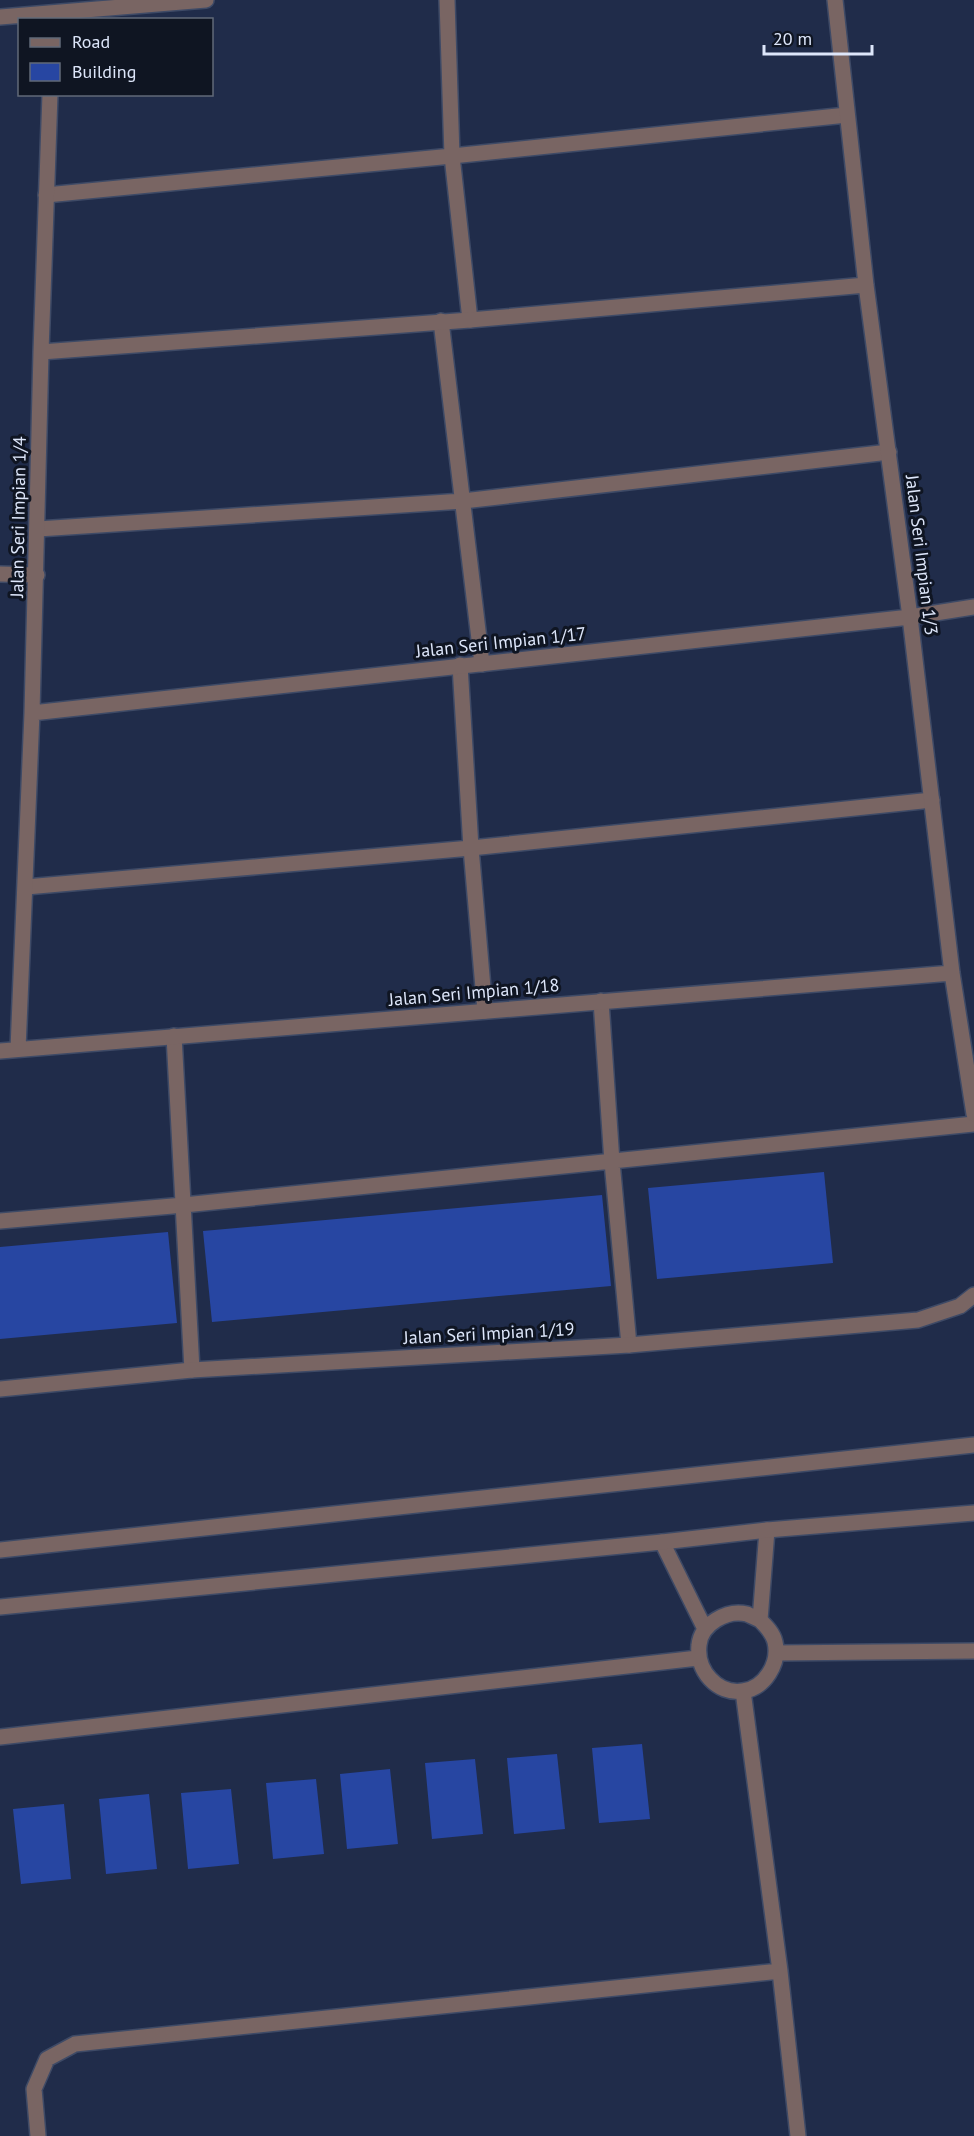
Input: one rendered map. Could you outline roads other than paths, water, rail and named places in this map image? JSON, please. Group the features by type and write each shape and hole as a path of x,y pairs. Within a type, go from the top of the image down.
{"street":[{"path":"0,17 54,16 206,0"},
{"path":"447,0 452,156 470,320"},
{"name":"Jalan Seri Impian 1/3","path":"835,0 866,285 910,617 951,973 974,1114"},
{"name":"Jalan Seri Impian 1/4","path":"18,1049 37,576 45,195 50,96"},
{"path":"45,195 847,115"},
{"path":"41,352 470,320 866,285"},
{"path":"441,321 482,664"},
{"path":"38,529 463,501 889,452"},
{"path":"0,574 37,576"},
{"name":"Jalan Seri Impian 1/17","path":"32,713 910,617 974,607"},
{"path":"460,665 471,848 485,1011"},
{"path":"26,887 471,848 932,800"},
{"name":"Jalan Seri Impian 1/18","path":"0,1051 951,973"},
{"path":"602,1001 612,1162 629,1345"},
{"path":"174,1036 192,1370"},
{"path":"0,1221 184,1205 974,1124"},
{"name":"Jalan Seri Impian 1/19","path":"0,1389 192,1370 629,1345 918,1320 960,1306 974,1295"},
{"path":"0,1550 974,1444"},
{"path":"0,1607 767,1530 974,1513"},
{"path":"760,1620 767,1530"},
{"path":"663,1542 705,1629"},
{"path":"731,1614 746,1614 760,1620 769,1629 775,1641 776,1653 772,1671 760,1684 743,1691 722,1689 706,1676 698,1658 699,1643 705,1629 716,1619 731,1614"},
{"path":"776,1653 974,1651"},
{"path":"0,1737 698,1658"},
{"path":"743,1691 780,1971 798,2136"},
{"path":"38,2136 34,2089 47,2059 75,2044 780,1971"}]}
